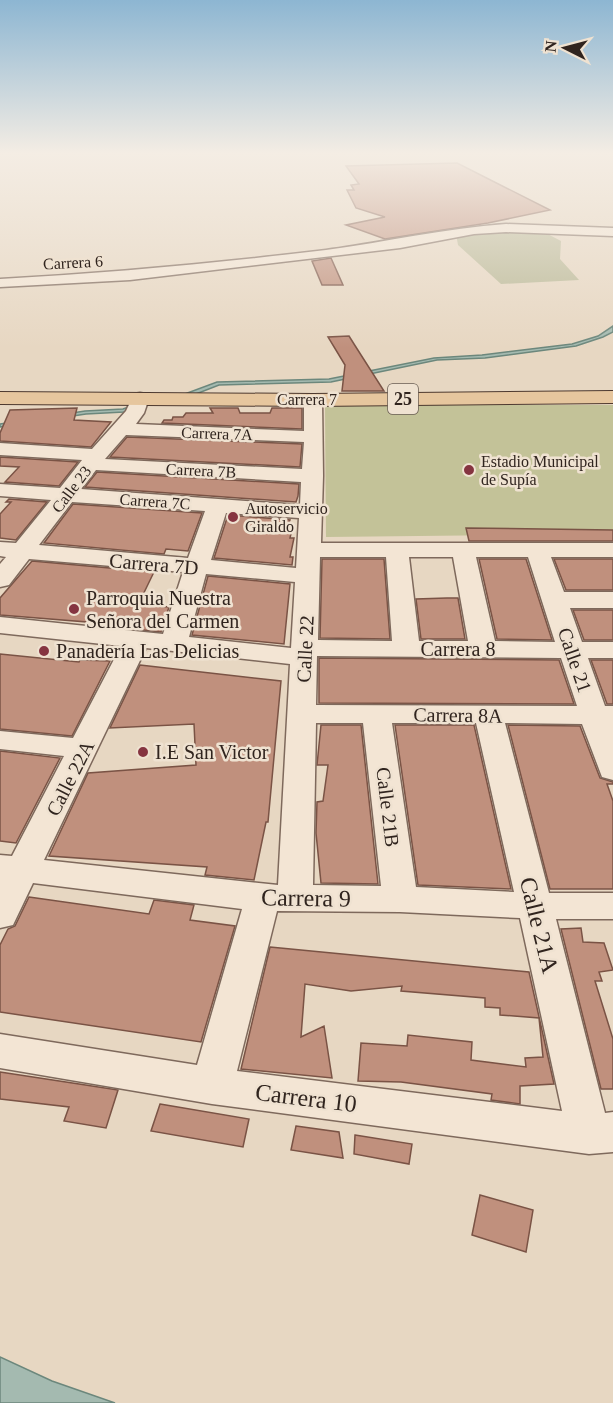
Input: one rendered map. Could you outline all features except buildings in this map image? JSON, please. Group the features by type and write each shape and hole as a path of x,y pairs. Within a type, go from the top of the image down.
{"main road":[{"name":"Carrera 7","path":"0,398 134,411 164,398 313,400 613,397"}],"street":[{"name":"Carrera 6","path":"0,283 130,276 400,244 474,230 506,228 613,232"},
{"name":"Calle 22","path":"212,1086 279,899 302,714 313,476 313,400"},
{"name":"Carrera 7A","path":"134,411 314,437"},
{"name":"Calle 23","path":"0,580 11,550 66,495 134,411"},
{"name":"Carrera 7B","path":"0,449 93,460 313,476"},
{"name":"Carrera 7C","path":"0,490 311,512"},
{"path":"174,643 196,568 218,505"},
{"name":"Carrera 7D","path":"11,550 196,568 309,563 397,551 613,550"},
{"path":"463,550 483,649"},
{"name":"Calle 21","path":"537,550 572,650 604,715 613,770"},
{"path":"397,551 406,648"},
{"path":"555,600 613,600"},
{"name":"Carrera 8","path":"0,625 135,647 174,643 304,658"},
{"name":"Carrera 8","path":"0,639 304,658 406,648 613,650"},
{"name":"Calle 22A","path":"0,915 11,869 84,749 135,647"},
{"name":"Carrera 8A","path":"302,714 604,715"},
{"name":"Calle 21B","path":"376,714 400,899"},
{"name":"Calle 21A","path":"489,716 534,906 601,1133"},
{"path":"0,740 84,749"},
{"name":"Carrera 9","path":"11,869 279,899 400,899 534,906 613,906"},
{"name":"Carrera 10","path":"0,1051 212,1086 601,1133"}],"green space":[{"path":"540,230 561,241 560,259 579,280 501,284 458,245 456,234"},
{"name":"Estadio Municipal de Supía","path":"325,405 613,405 613,534 326,537"}],"shaded area":[{"path":"613,326 613,332 576,346 485,358 437,360 331,382 219,385 178,401 140,406 124,412 86,414 0,427 0,424 85,411 123,409 140,403 174,398 217,382 329,379 434,358 482,355 572,344 598,336"},
{"path":"0,1357 52,1381 115,1403 0,1403"}],"place":[{"name":"Estadio Municipal de Supía","path":"469,470"},
{"name":"Autoservicio Giraldo","path":"233,517"},
{"name":"Parroquia Nuestra Señora del Carmen","path":"74,609"},
{"name":"Panadería Las Delicias","path":"44,651"},
{"name":"I.E San Victor","path":"143,752"}]}
